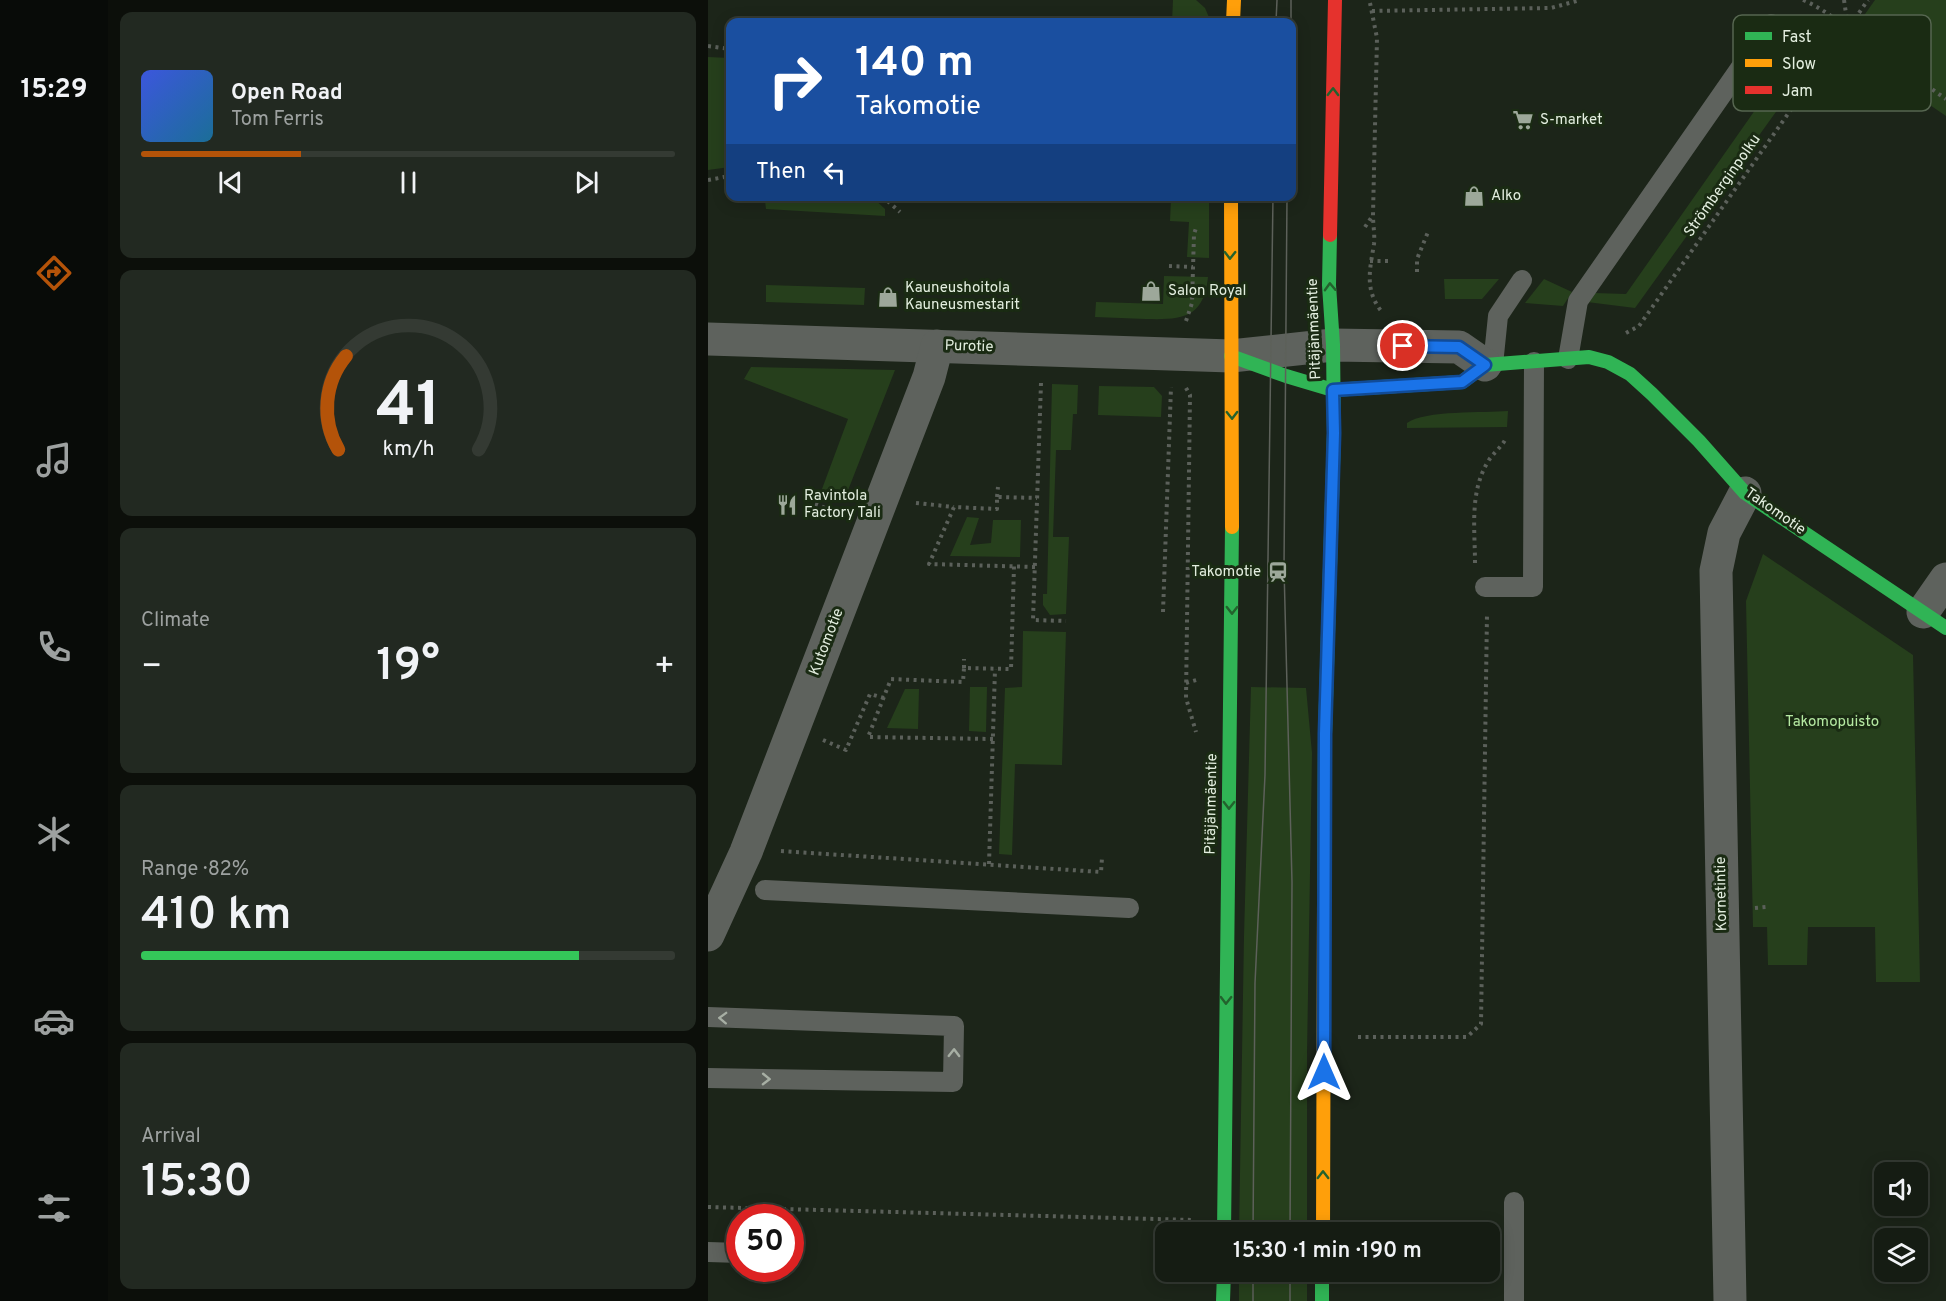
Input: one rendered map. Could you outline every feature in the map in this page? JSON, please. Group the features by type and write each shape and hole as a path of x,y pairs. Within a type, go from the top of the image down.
{"main road":[{"path":"1233,18 1234,0"},
{"name":"Pitäjänmäentie","path":"1323,1222 1325,734 1334,433 1333,345 1329,285 1335,0"},
{"name":"Pitäjänmäentie","path":"1224,1222 1232,625 1229,283 1231,201"},
{"path":"1231,356 1333,390 1462,382 1489,365"},
{"name":"Takomotie","path":"1489,365 1588,357 1608,362 1630,374 1699,441 1745,493 1934,620"},
{"path":"1223,1301 1224,1282"},
{"path":"1322,1282 1322,1301"}],"street":[{"name":"Purotie","path":"708,339 1231,356"},
{"path":"1231,356 1333,345 1459,347 1489,365"},
{"name":"Kutomotie","path":"708,935 746,852 929,378 936,346"},
{"name":"Kornetintie","path":"1730,1301 1716,571 1724,533 1745,493"},
{"path":"1934,620 1946,579"}],"lane":[{"path":"1569,359 1578,301 1733,79"},
{"path":"1489,365 1498,316 1522,280"},
{"path":"1486,587 1533,587 1534,362"},
{"path":"765,890 1129,908"},
{"path":"708,1017 954,1026 953,1082 708,1078"},
{"path":"1514,1202 1514,1301"},
{"path":"708,1252 726,1253"}],"path":[{"path":"1373,215 1377,38 1372,11 1551,8 1580,0"},
{"path":"1803,0 1829,15"},
{"path":"1844,0 1846,15"},
{"name":"Strömberginpolku","path":"1857,15 1868,0"},
{"path":"708,46 726,48"},
{"path":"1931,89 1946,99"},
{"name":"Strömberginpolku","path":"1639,326 1790,111"},
{"path":"708,180 726,177"},
{"path":"887,201 900,213"},
{"path":"1417,272 1418,259 1428,231"},
{"path":"1370,261 1390,261"},
{"path":"1169,266 1193,267"},
{"path":"1041,380 1033,620 1066,621"},
{"path":"1163,612 1171,385"},
{"path":"1356,1037 1467,1037 1481,1024 1486,587 1475,572 1475,500 1480,477 1489,460 1503,445 1508,435"},
{"path":"916,503 997,509 998,487"},
{"path":"998,497 1037,498"},
{"path":"815,504 845,515"},
{"path":"954,507 929,564 1035,567"},
{"path":"964,668 1011,669 1014,566"},
{"path":"964,659 963,682 891,679 868,737 993,739"},
{"path":"989,864 995,669"},
{"path":"823,740 846,750 870,694 884,699"},
{"path":"780,850 1101,872 1102,858"},
{"path":"708,1207 1196,1220"}],"green space":[{"path":"1173,0 1196,0 1205,8 1209,18 1172,18"},
{"path":"1875,0 1946,0 1946,116 1931,106 1931,15 1864,15"},
{"path":"708,57 726,58 726,168 708,170"},
{"path":"1754,111 1777,111 1635,308 1587,302 1594,293 1626,294"},
{"path":"765,201 876,201 885,209 885,216 766,209"},
{"path":"1171,201 1209,201 1209,258 1187,257 1189,222 1170,221"},
{"path":"1164,276 1208,277 1206,291 1196,309 1189,314 1170,319 1095,317 1096,302 1163,304"},
{"path":"1444,279 1499,279 1482,299 1445,299"},
{"path":"1544,279 1572,292 1563,306 1525,303"},
{"path":"766,285 865,288 864,305 766,302"},
{"path":"751,367 895,370 845,498 822,489 848,419 744,379"},
{"path":"1052,384 1078,385 1077,414 1073,414 1071,450 1056,450 1053,537 1069,537 1066,614 1050,615 1043,605 1043,594 1047,594"},
{"path":"1099,386 1154,387 1162,396 1161,417 1098,415"},
{"path":"1508,411 1507,427 1407,428 1407,423 1427,416"},
{"path":"967,517 979,518 970,545 991,543 993,520 1021,520 1020,557 950,556"},
{"name":"Takomopuisto","path":"1763,554 1913,655 1920,982 1876,982 1875,927 1808,927 1807,965 1768,965 1767,927 1753,927 1746,601"},
{"path":"1023,631 1066,632 1062,765 1015,764 1012,855 999,854 1005,688 1022,687"},
{"path":"970,687 987,687 986,732 969,731"},
{"path":"1251,687 1306,688 1312,753 1307,1222 1239,1222"},
{"path":"905,689 919,689 918,729 887,728"},
{"path":"1239,1282 1307,1282 1307,1301 1239,1301"}],"tram line":[{"path":"1276,18 1277,0"},
{"path":"1291,0 1291,18"},
{"path":"1253,1222 1255,983 1265,775 1273,201"},
{"path":"1287,201 1284,568 1292,882 1290,1222"},
{"path":"1253,1282 1253,1301"},
{"path":"1290,1282 1290,1301"}],"traffic: fast":[{"path":"1324,902 1325,734 1334,433 1333,345 1329,285 1330,235"},
{"path":"1231,356 1333,390 1462,382 1485,365 1589,357 1608,362 1630,374 1652,394 1699,441 1745,493 1946,628"},
{"path":"1224,1222 1232,527"},
{"path":"1223,1301 1224,1282"},
{"path":"1322,1282 1322,1301"}],"traffic: slow":[{"path":"1233,18 1234,0"},
{"path":"1231,201 1232,527"},
{"path":"1323,1222 1324,902"}],"traffic: jam":[{"path":"1330,235 1335,0"}],"place":[{"name":"S-market","path":"1523,120"},
{"name":"Alko","path":"1474,196"},
{"name":"Salon Royal","path":"1151,291"},
{"name":"Kauneushoitola Kauneusmestarit","path":"888,297"},
{"name":"Ravintola Factory Tali","path":"787,505"},
{"name":"Takomotie","path":"1278,572"}],"route":[{"path":"1324,1072 1325,734 1334,433 1333,390 1462,382 1485,365 1459,347 1403,346"}]}
